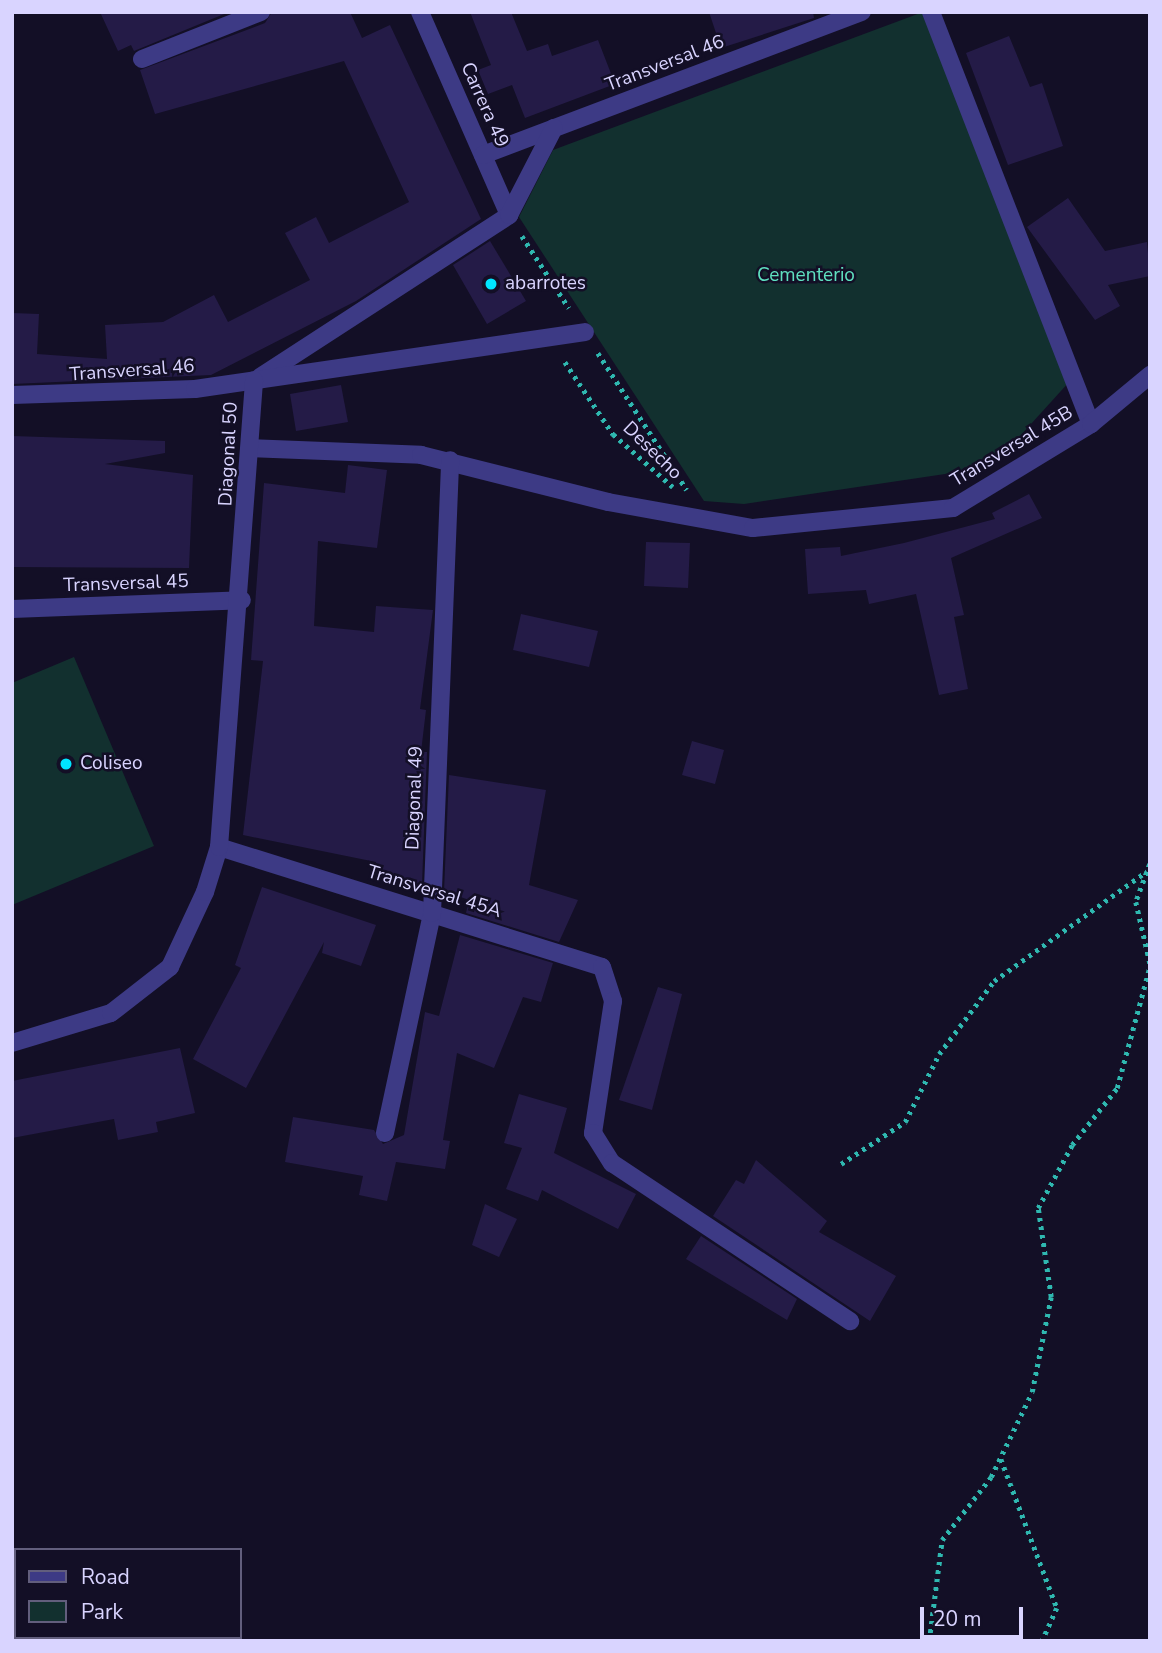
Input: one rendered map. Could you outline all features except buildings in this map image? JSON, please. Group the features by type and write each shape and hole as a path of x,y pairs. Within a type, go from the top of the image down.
{"street":[{"path":"142,59 261,12"},
{"name":"Carrera 49","path":"420,12 509,215"},
{"name":"Transversal 46","path":"483,155 862,12"},
{"path":"931,12 1091,424"},
{"name":"Diagonal 50","path":"219,847 242,600 254,380 509,215 554,128"},
{"name":"Transversal 46","path":"12,395 182,390 585,332"},
{"name":"Transversal 45B","path":"250,448 450,460 686,516 753,528 953,508 1091,424 1150,375"},
{"name":"Diagonal 49","path":"385,1133 432,913 450,460"},
{"name":"Transversal 45","path":"12,609 242,600"},
{"path":"12,1043 111,1013 170,967 219,847"},
{"name":"Transversal 45A","path":"219,847 603,967 613,1000 593,1133 612,1163 850,1321"}],"path":[{"path":"509,215 706,520"},
{"name":"Desecho","path":"550,337 613,434 673,487 686,516"},
{"path":"929,1641 943,1540 1000,1458 1032,1392 1051,1297 1038,1208 1072,1145 1117,1088 1150,965 1136,902 1150,863"},
{"path":"841,1164 905,1122 939,1054 994,981 1147,871"},
{"path":"1000,1458 1057,1608 1042,1641"}],"green space":[{"name":"Cementerio","path":"923,12 1070,381 992,467 744,504 704,501 519,217 553,150"},
{"name":"Coliseo","path":"74,657 154,846 12,905 12,683"}],"place":[{"name":"abarrotes","path":"491,284"},
{"name":"Coliseo","path":"66,764"}]}
